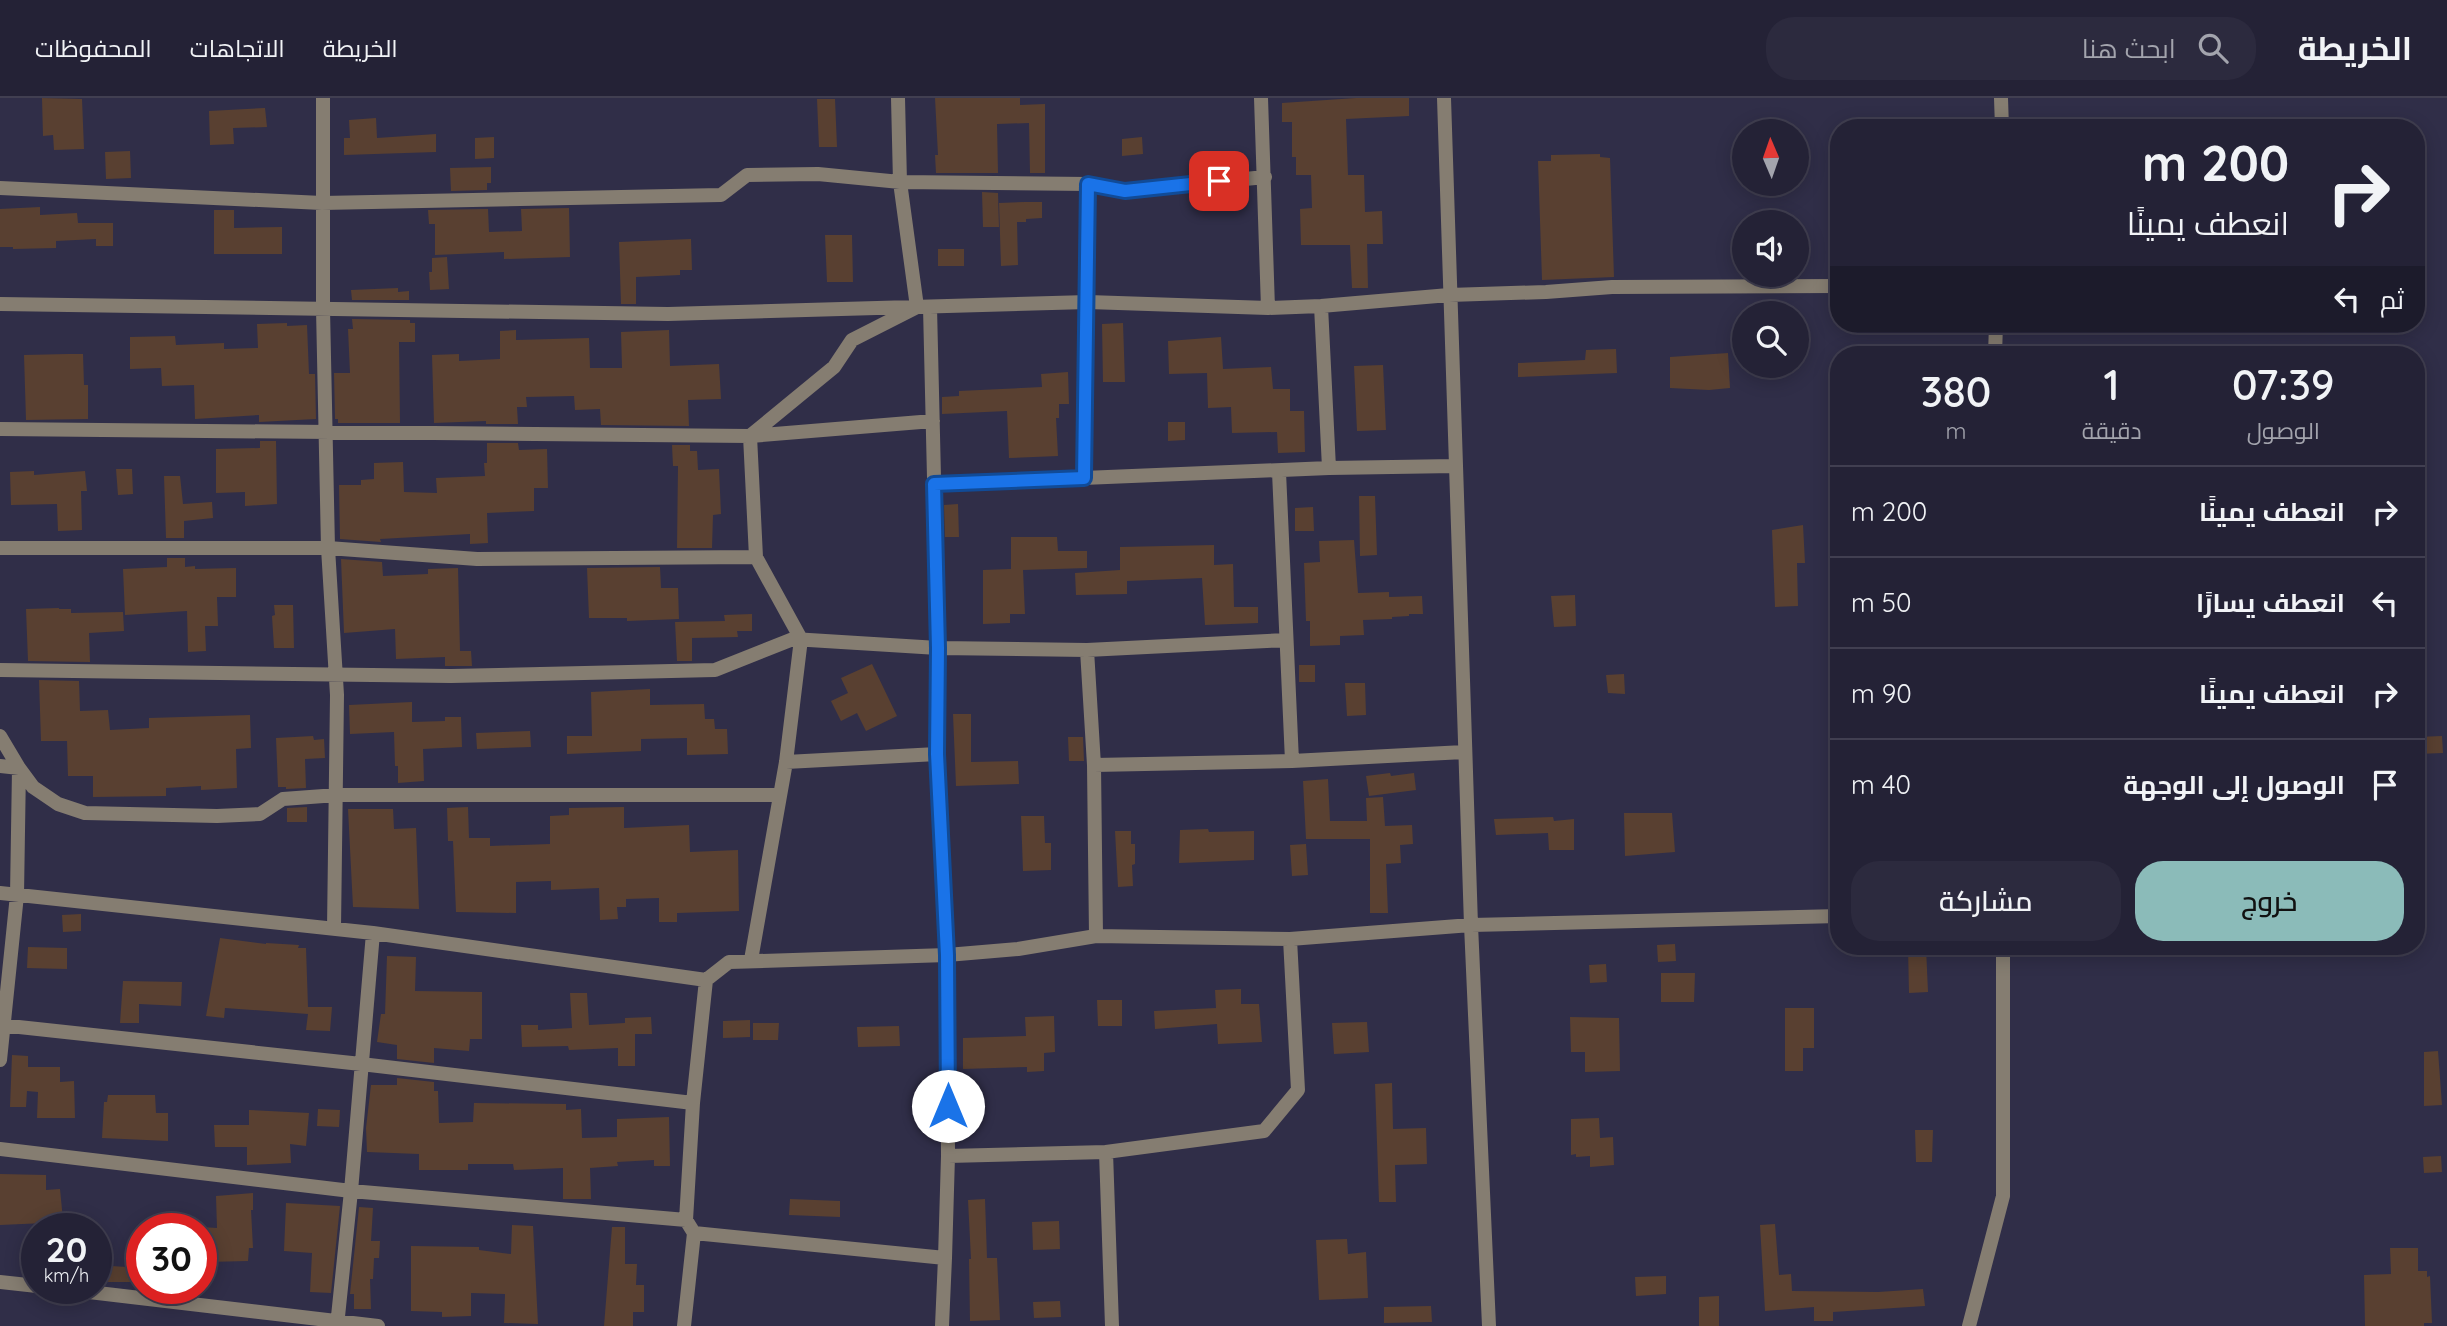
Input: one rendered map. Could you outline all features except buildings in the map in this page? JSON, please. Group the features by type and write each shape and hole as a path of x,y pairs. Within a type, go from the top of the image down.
{"street":[{"path":"323,98 323,309 337,795 334,929"},
{"path":"898,98 900,182 924,307 933,421 938,648 937,754 947,955 948,1156 942,1326"},
{"path":"1261,98 1268,308"},
{"path":"1444,98 1464,752 1489,1326"},
{"path":"2001,98 2002,119"},
{"path":"0,188 322,203 721,195 747,175 818,174 900,182 1088,184 1125,191 1265,177"},
{"path":"1084,478 1088,184"},
{"path":"0,304 668,314 1088,302 1268,308 1612,287 1830,286"},
{"path":"1321,306 1329,468"},
{"path":"750,436 834,367 852,340 924,307"},
{"path":"0,429 750,436 933,421"},
{"path":"750,436 756,556 801,639 786,762 751,960"},
{"path":"934,484 1329,468 1455,466"},
{"path":"1279,472 1292,761"},
{"path":"0,548 328,548 477,559 756,556"},
{"path":"0,670 451,676 715,670 793,639 938,648 1087,650 1286,640"},
{"path":"1087,650 1094,765 1096,936"},
{"path":"0,736 33,787 58,804 85,813 217,816 260,814 283,799 337,795 779,795"},
{"path":"1094,765 1292,761 1464,752"},
{"path":"786,762 937,754"},
{"path":"0,766 19,768"},
{"path":"0,1060 17,895 19,768"},
{"path":"0,893 373,933 706,980"},
{"path":"684,1326 694,1233 686,1220 693,1103 706,980 729,962 947,955 1018,949 1096,936 1290,939 1471,925 1830,915"},
{"path":"338,1323 373,933"},
{"path":"948,1156 1105,1152 1264,1131 1298,1090 1290,939"},
{"path":"1969,1326 2003,1196 2003,955"},
{"path":"2,1025 693,1103"},
{"path":"0,1149 351,1191 686,1220"},
{"path":"1105,1152 1112,1326"},
{"path":"694,1233 945,1258"},
{"path":"0,1282 21,1284"},
{"path":"112,1295 378,1326"}],"route":[{"path":"948,1106 947,955 937,754 938,648 934,484 1084,478 1088,184 1125,191 1219,181"}]}
